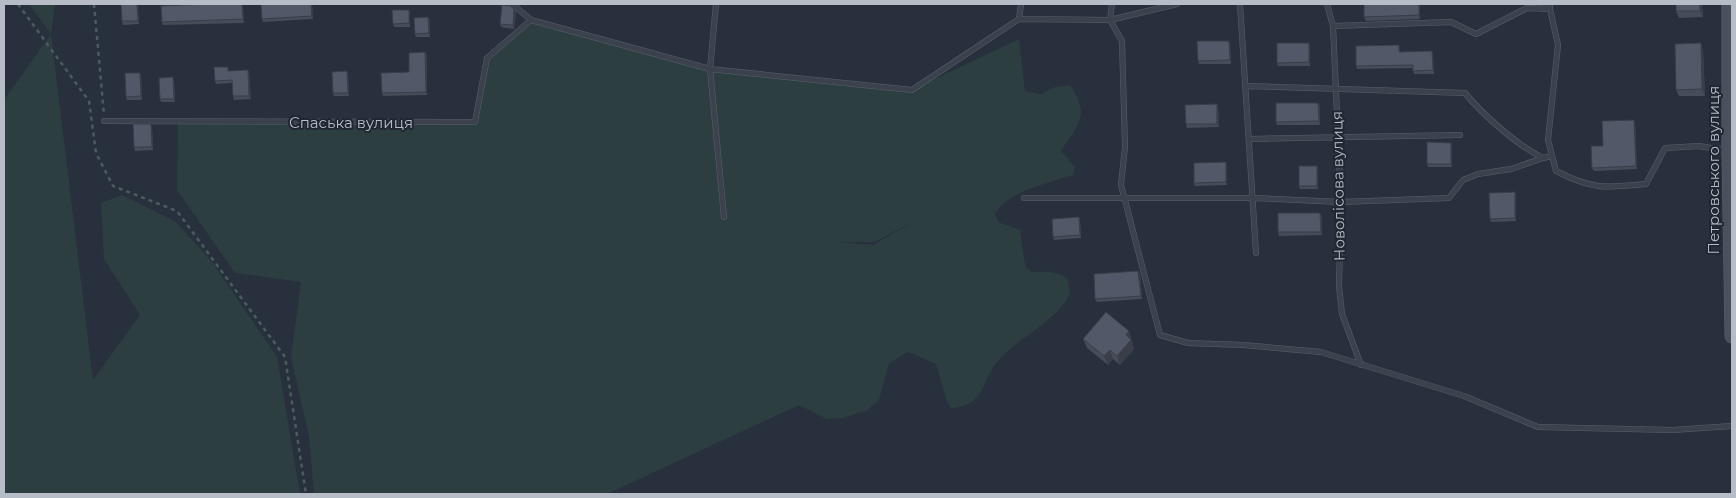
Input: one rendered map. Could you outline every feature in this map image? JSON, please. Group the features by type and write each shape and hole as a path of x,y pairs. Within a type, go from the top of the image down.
{"main road":[{"name":"Петровського вулиця","path":"1730,4 1732,336"}],"lane":[{"path":"512,4 531,20 710,69 912,90 1019,20 1110,20 1177,4"},
{"path":"716,4 710,69 724,217"},
{"path":"1019,20 1021,4"},
{"path":"1112,4 1110,20 1122,41 1125,147 1121,185 1160,335 1188,343 1243,344 1321,352 1464,396 1538,427 1673,430 1732,426"},
{"path":"1240,4 1256,253"},
{"name":"Новолісова вулиця","path":"1327,4 1333,26 1342,202 1339,286 1342,314 1361,365"},
{"path":"1543,4 1550,6"},
{"path":"1333,26 1450,22 1476,34 1527,8 1550,6"},
{"path":"1550,6 1558,45 1548,140 1556,171 1580,183 1604,188 1646,184 1665,148 1699,146 1730,150"},
{"name":"Спаська вулиця","path":"104,121 475,122 487,58 531,20"},
{"path":"1246,86 1465,93 1477,108 1528,151 1542,158"},
{"path":"1249,140 1460,135"},
{"path":"1024,198 1253,198 1342,202 1449,198 1463,180 1478,174 1511,169 1552,156"}],"path":[{"path":"18,4 89,101 96,153 113,186 177,211 285,357 306,494"},
{"path":"94,4 104,121"}],"shaded area":[{"path":"29,4 55,4 51,34"},
{"path":"531,20 710,69 912,90 1019,39 1025,91 1041,94 1055,87 1070,85 1080,104 1080,120 1061,151 1075,167 1073,175 1019,193 1001,206 995,214 998,222 1020,230 1026,267 1032,272 1051,272 1064,276 1068,279 1070,294 1055,314 1015,345 997,362 976,398 962,407 951,408 947,402 936,364 908,352 889,363 879,400 868,410 843,418 827,419 799,405 607,494 314,494 309,437 291,357 301,282 235,273 177,190 178,121 475,122 487,58","holes":["918,219 873,245 838,242 875,242"]},
{"path":"51,34 93,380 140,315 104,259 101,203 122,195 176,222 213,263 277,357 300,494 4,494 4,100"}],"building":[{"path":"121,4 137,4 138,21 122,21"},
{"path":"242,4 243,19 162,22 161,6"},
{"path":"261,4 311,4 312,16 262,19"},
{"path":"1364,4 1419,4 1419,15 1364,17"},
{"path":"1676,4 1700,4 1700,11 1676,11"},
{"path":"502,5 510,6 514,9 513,25 500,24"},
{"path":"392,10 409,10 409,23 393,24"},
{"path":"428,17 429,33 415,34 414,18"},
{"path":"1197,41 1229,41 1230,60 1198,61"},
{"path":"1277,43 1309,43 1309,62 1277,63"},
{"path":"1701,43 1702,89 1676,90 1675,44"},
{"path":"1399,45 1399,52 1432,51 1433,70 1413,71 1413,65 1356,66 1356,46"},
{"path":"425,52 426,92 382,93 381,73 409,72 409,53"},
{"path":"214,67 228,67 228,71 248,70 249,96 233,96 232,80 215,81"},
{"path":"347,71 348,93 333,93 332,72"},
{"path":"125,73 140,73 141,96 126,97"},
{"path":"173,77 174,99 160,99 159,78"},
{"path":"1276,103 1318,103 1319,121 1276,122"},
{"path":"1217,104 1217,124 1186,124 1185,105"},
{"path":"1634,120 1636,166 1592,168 1591,146 1603,146 1602,121"},
{"path":"133,124 151,124 152,147 134,147"},
{"path":"1427,142 1451,143 1451,164 1427,164"},
{"path":"1226,162 1226,182 1194,183 1194,163"},
{"path":"1299,166 1317,166 1317,186 1299,186"},
{"path":"1515,192 1515,218 1490,219 1489,193"},
{"path":"1278,213 1320,213 1321,232 1278,232"},
{"path":"1079,217 1080,235 1053,237 1052,219"},
{"path":"1138,271 1141,296 1095,299 1094,274"},
{"path":"1106,312 1129,331 1126,335 1131,340 1117,356 1110,350 1104,356 1083,339"}]}
